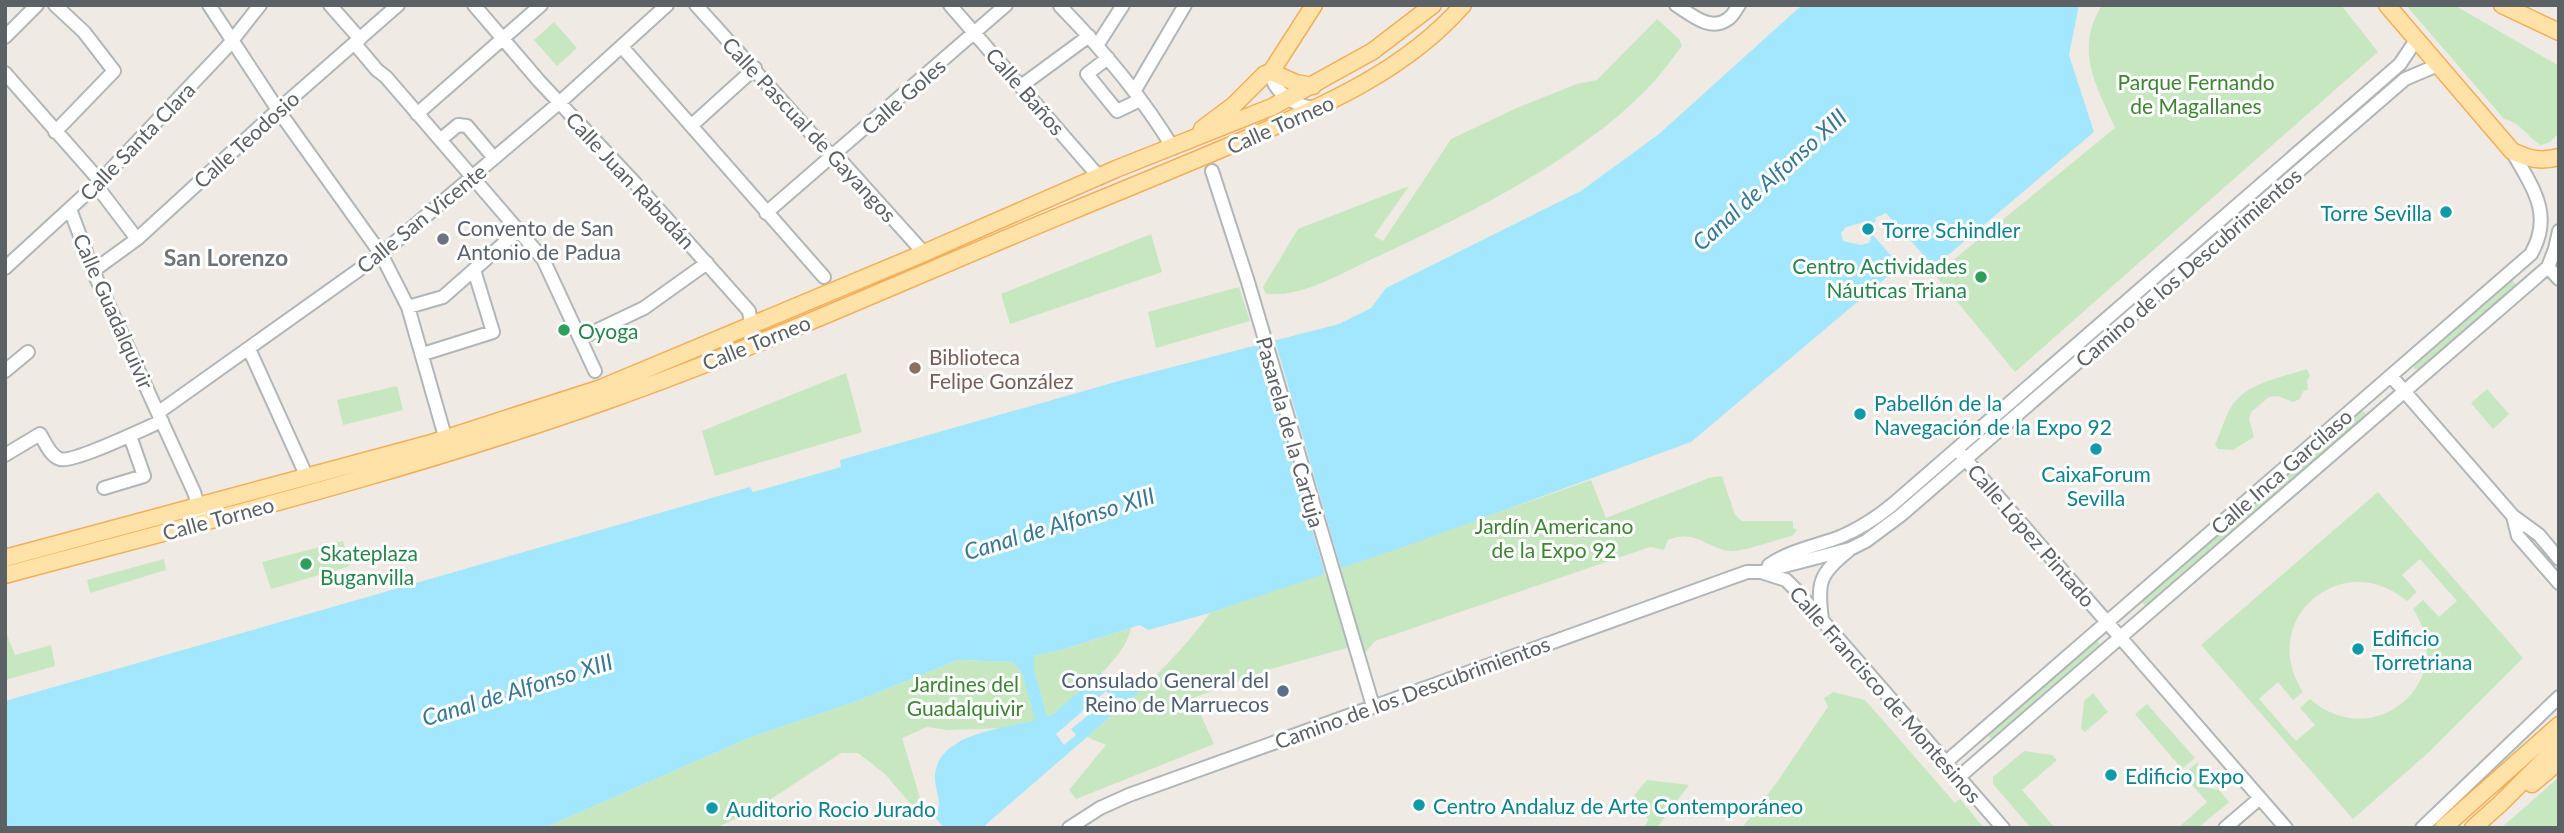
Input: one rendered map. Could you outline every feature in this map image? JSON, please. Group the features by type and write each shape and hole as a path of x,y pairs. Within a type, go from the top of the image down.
{"main road":[{"name":"Calle Torneo","path":"1179,145 1234,105 1265,74 1276,74 1314,5"},
{"name":"Calle Torneo","path":"5,575 201,515 606,401 1211,169 1313,86 1373,51 1433,5"},
{"name":"Calle Torneo","path":"1295,103 1316,108 1362,85 1387,70 1448,22 1463,5"},
{"path":"2387,5 2512,151 2538,160 2559,157"},
{"path":"2502,5 2559,32"},
{"path":"1276,74 1313,86"},
{"name":"Calle Torneo","path":"5,558 201,515 307,477 448,445 601,388 1272,107 1291,110 1295,103"},
{"path":"2524,759 2559,718"},
{"path":"2443,828 2524,759 2559,725"},
{"path":"2473,828 2559,745"},
{"path":"2500,804 2538,780 2559,761"}],"street":[{"path":"5,37 37,5"},
{"path":"55,5 84,32 114,71 55,132"},
{"path":"209,5 278,110 381,254 408,307 448,445"},
{"name":"Calle Santa Clara","path":"5,268 98,183 232,39 260,5"},
{"path":"330,5 377,70 386,77 543,259 596,372"},
{"name":"Calle Teodosio","path":"93,271 137,239 398,5"},
{"name":"Calle Juan Rabadán","path":"474,5 559,103 749,311 751,324"},
{"path":"417,114 541,5"},
{"name":"Calle San Vicente","path":"5,455 40,434 57,458 65,459 130,436 160,416 381,254 559,103 667,5"},
{"name":"Calle Pascual de Gayangos","path":"696,5 924,253"},
{"name":"Calle Baños","path":"950,5 1100,178"},
{"name":"Calle Goles","path":"766,213 834,157 1006,5"},
{"path":"1021,86 1093,40 1123,5"},
{"path":"1108,58 1087,74 1117,111 1138,95 1185,5"},
{"path":"1676,5 1709,25 1729,18 1737,6"},
{"path":"1060,6 1093,40 1179,145"},
{"name":"Camino de los Descubrimientos","path":"1761,572 1785,555 1843,536 1874,519 2400,64 2416,40"},
{"path":"622,47 824,277"},
{"name":"Camino de los Descubrimientos","path":"1069,828 1100,808 1129,795 1747,572 1761,572 1850,549 1883,530 2407,77 2438,65"},
{"path":"691,125 755,68"},
{"path":"5,73 98,183 137,239"},
{"path":"1276,74 1273,83 1295,103"},
{"path":"440,140 458,125 467,126 494,158"},
{"name":"Calle Inca Garcilaso","path":"1946,762 2531,254 2542,230 2541,220 2536,193 2512,151"},
{"name":"Pasarela de la Cartuja","path":"1211,169 1248,282 1373,706"},
{"name":"Calle Guadalquivir","path":"70,209 93,271 160,416 201,515"},
{"path":"408,307 443,297 519,230"},
{"path":"2559,231 2548,267 2559,279"},
{"path":"581,338 644,308 707,263"},
{"name":"Calle Inca Garcilaso","path":"1959,777 2548,267"},
{"path":"423,354 493,332 474,270"},
{"path":"249,349 307,477"},
{"path":"5,371 28,352"},
{"path":"2391,376 2513,516 2559,583"},
{"path":"104,488 144,476 130,436"},
{"name":"Calle López Pintado","path":"1957,449 2286,828"},
{"path":"2522,530 2539,535 2559,559"},
{"path":"2522,530 2536,538 2541,550 2559,570"},
{"path":"1822,619 1819,593 1821,580 1827,569 1850,549"},
{"name":"Calle Francisco de Montesinos","path":"1761,572 1786,580 2003,828"},
{"path":"2423,828 2559,697"},
{"path":"2225,828 2260,798"}],"green space":[{"name":"Parque Fernando de Magallanes","path":"2102,5 2341,5 2378,52 2015,372 1935,275 2115,128 2095,82 2089,53 2094,22"},
{"path":"2406,5 2454,5 2559,66 2557,135 2550,142 2541,145 2520,127 2504,119"},
{"path":"1657,19 1679,39 1682,46 1645,91 1585,142 1515,187 1405,244 1320,284 1293,292 1266,294 1263,287 1298,229 1409,186 1374,236 1383,241 1451,139 1519,107 1577,84 1597,80"},
{"path":"554,22 577,48 557,66 534,40"},
{"path":"1151,234 1162,272 1010,324 1001,294"},
{"path":"2511,279 2517,286 2421,370 2414,369 2414,362"},
{"path":"1239,287 1250,321 1156,348 1148,312"},
{"path":"2307,369 2310,376 2307,380 2308,390 2303,391 2300,399 2293,402 2278,396 2269,397 2251,412 2249,419 2254,437 2233,450 2218,449 2215,445 2225,419 2240,397 2257,385"},
{"path":"846,373 862,432 715,476 702,431"},
{"path":"397,386 403,410 343,425 337,400"},
{"path":"2487,389 2509,414 2493,429 2471,403"},
{"path":"2361,408 2367,416 2146,607 2140,600"},
{"name":"Jardín Americano de la Expo 92","path":"1722,476 1735,515 1742,521 1793,521 1793,528 1797,530 1792,536 1732,551 1717,548 1695,538 1678,537 1668,540 1664,550 1650,547 1375,641 1364,654 1361,644 1271,669 1193,698 1214,744 1076,799 1069,790 1106,745 1087,737 1167,664 1210,613 1591,480 1606,518 1709,478"},
{"path":"2378,492 2523,658 2429,752 2353,819 2201,645","holes":["2420,559 2457,601 2439,617 2423,600 2413,609 2425,636 2426,661 2418,684 2404,702 2383,714 2360,719 2335,714 2310,699 2300,708 2315,725 2296,741 2259,699 2278,682 2293,700 2303,692 2291,665 2290,640 2298,617 2313,599 2333,587 2357,582 2382,586 2407,601 2417,592 2402,575"]},
{"name":"Skateplaza Buganvilla","path":"343,541 350,566 271,589 262,562"},
{"path":"164,559 166,570 90,593 87,580"},
{"name":"Jardines del Guadalquivir","path":"1131,628 1127,641 1110,665 1052,715 1047,716 1033,656"},
{"path":"5,630 15,655 51,645 55,666 5,680"},
{"path":"2097,640 2099,649 1993,741 1986,733"},
{"name":"Jardines del Guadalquivir","path":"958,660 1013,662 1022,673 1036,720 1004,728 948,730 927,727 902,738 920,798 914,808 885,774 858,753 841,753 759,807 716,828 544,828 749,738 857,701"},
{"path":"1833,692 1865,700 1955,803 1960,799 1984,828 1742,828 1828,707 1824,698"},
{"path":"2093,693 2108,712 2085,732 2081,729 2084,701"},
{"path":"2147,704 2195,758 2182,769 2135,714"},
{"path":"2024,751 2052,755 2057,760 2022,790 2055,828 2031,828 1993,784 1993,777"},
{"path":"2198,762 2198,782 2202,787 2219,790 2229,802 2198,828 2178,828 2207,802 2183,774"},
{"path":"2559,777 2559,828 2501,828"},
{"path":"1647,780 1689,785 1657,828 1643,828 1649,819 1626,805"}],"water":[{"name":"Canal de Alfonso XIII","path":"1802,5 2079,5 2069,55 2094,132 1934,267 1886,213 1875,218 1876,221 1866,228 1864,222 1846,227 1841,233 1843,241 1861,245 1869,243 1869,236 1873,235 1900,266 1691,442 1409,545 1210,613 1148,630 1140,625 1034,656 1034,669 1047,716 1052,715 1101,672 1114,687 1123,679 1132,688 1142,680 1147,685 982,828 944,828 934,816 939,808 935,780 937,764 945,752 973,736 1035,720 1022,673 1013,662 958,660 857,701 749,738 544,828 5,828 5,701 750,487 753,492 841,467 840,460 1126,379 1339,324 1371,308 1386,288 1581,191 1659,134","holes":["1106,691 1111,697 1071,729 1076,735 1064,745 1056,734"]}],"pier":[{"path":"1274,337 1342,572 1326,577 1257,342"}],"place":[{"name":"Torre Sevilla","path":"2446,212"},
{"name":"Torre Schindler","path":"1868,229"},
{"name":"Convento de San Antonio de Padua","path":"443,239"},
{"name":"Centro Actividades Náuticas Triana","path":"1981,277"},
{"name":"Oyoga","path":"564,330"},
{"name":"Biblioteca Felipe González","path":"915,368"},
{"name":"Pabellón de la Navegación de la Expo 92","path":"1860,414"},
{"name":"CaixaForum Sevilla","path":"2096,449"},
{"name":"Skateplaza Buganvilla","path":"306,564"},
{"name":"Edificio Torretriana","path":"2358,649"},
{"name":"Consulado General del Reino de Marruecos","path":"1283,691"},
{"name":"Edificio Expo","path":"2111,775"},
{"name":"Centro Andaluz de Arte Contemporáneo","path":"1419,805"},
{"name":"Auditorio Rocio Jurado","path":"712,808"}],"district":[{"name":"San Lorenzo","path":"226,257"}]}
